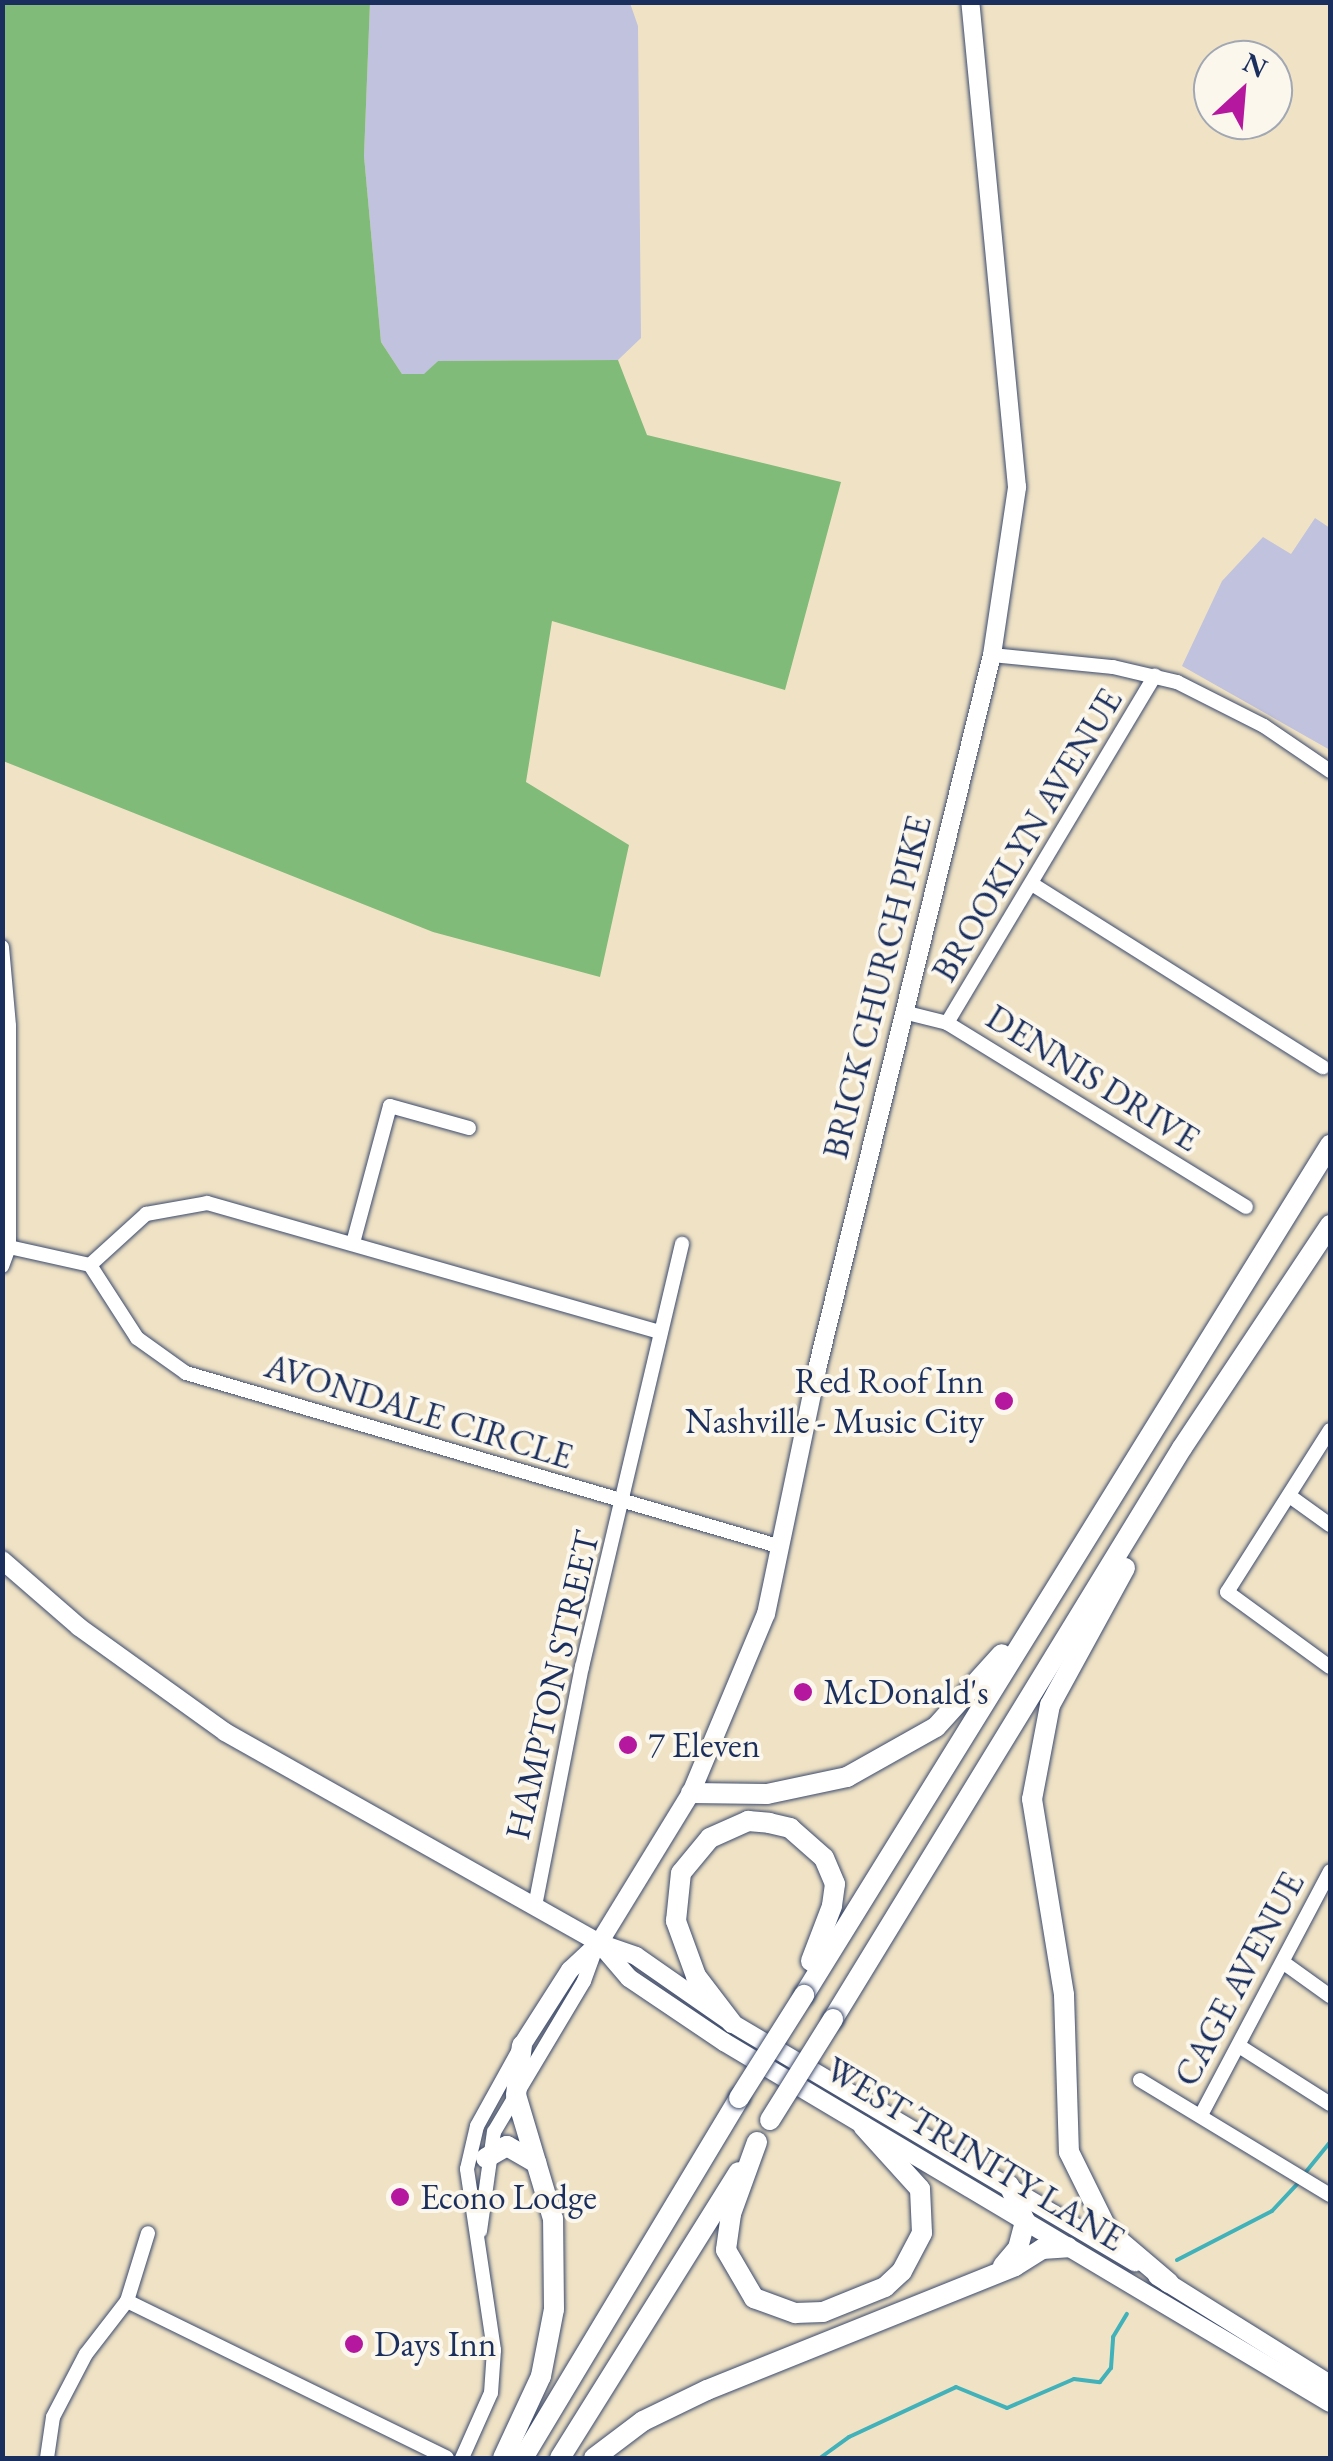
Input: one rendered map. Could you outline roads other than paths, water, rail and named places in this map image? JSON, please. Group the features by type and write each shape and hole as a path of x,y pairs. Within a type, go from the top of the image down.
{"highway":[{"path":"523,2458 739,2098 1330,1145"},
{"path":"560,2458 1182,1448 1330,1226"},
{"path":"1169,2283 1108,2231 1089,2204 1069,2152 1064,1996 1032,1799 1050,1705 1071,1657 1144,1536 1182,1448"},
{"path":"691,1793 767,1794 847,1777 936,1727 978,1687 1116,1493"},
{"path":"732,2023 696,1976 676,1921 681,1873 698,1848 724,1829 748,1821 790,1828 824,1858 835,1884 832,1906 804,1995"},
{"path":"503,2458 541,2376 554,2309 553,2219 516,2095 522,2045"},
{"path":"758,2142 731,2214 726,2250 754,2298 772,2309 823,2312 885,2287 902,2271 922,2233 920,2190 863,2126"},
{"path":"486,2158 507,2146 536,2163"},
{"path":"994,2274 1018,2248 1026,2221 1009,2185"},
{"path":"594,2458 689,2398 994,2274 1042,2249 1068,2247"}],"main road":[{"name":"BRICK CHURCH PIKE","path":"522,2045 570,1970 599,1943 691,1793 766,1614 778,1546 903,1012 992,655 1017,486 970,2"},
{"name":"WEST TRINITY LANE","path":"2,1560 79,1627 225,1732 599,1943 636,1956 732,2023 1009,2185 1330,2384"},
{"name":"WEST TRINITY LANE","path":"599,1943 629,1978 863,2126 1330,2403"}],"street":[{"path":"992,655 1155,676 1264,726 1330,771"},
{"name":"BROOKLYN AVENUE","path":"947,1023 1155,676"},
{"path":"1032,884 1323,1067"},
{"path":"2,947 10,1026 9,1247 2,1266"},
{"name":"DENNIS DRIVE","path":"903,1012 947,1023 1246,1207"},
{"path":"353,1244 390,1106 468,1128"},
{"path":"9,1247 90,1265 146,1214 207,1203 660,1332"},
{"name":"HAMPTON STREET","path":"535,1906 582,1667 682,1244"},
{"name":"AVONDALE CIRCLE","path":"90,1265 137,1338 186,1374 778,1546"},
{"path":"1330,1430 1292,1496 1227,1592 1330,1666"},
{"path":"1292,1496 1330,1525"},
{"name":"CAGE AVENUE","path":"1202,2115 1328,1881"},
{"name":"BRICK CHURCH PIKE","path":"479,2247 486,2158 516,2095 584,1981 599,1943"},
{"path":"1284,1963 1330,1996"},
{"name":"BRICK CHURCH PIKE","path":"462,2458 491,2393 494,2350 467,2169 477,2126 522,2045"},
{"path":"1239,2046 1330,2104"},
{"path":"1140,2080 1330,2196"},
{"path":"47,2458 52,2417 86,2354 127,2301 148,2233"},
{"path":"127,2301 447,2458"}],"waterway":[{"path":"1305,2173 1330,2142"},
{"path":"1177,2260 1272,2211 1300,2181"},
{"path":"820,2458 849,2437 956,2387 1007,2408 1074,2379 1100,2382 1111,2368 1113,2337 1127,2314"}],"place":[{"name":"Red Roof Inn Nashville - Music City","path":"1004,1401"},
{"name":"McDonald's","path":"803,1692"},
{"name":"7 Eleven","path":"628,1745"},
{"name":"Econo Lodge","path":"400,2197"},
{"name":"Days Inn","path":"354,2344"}]}
